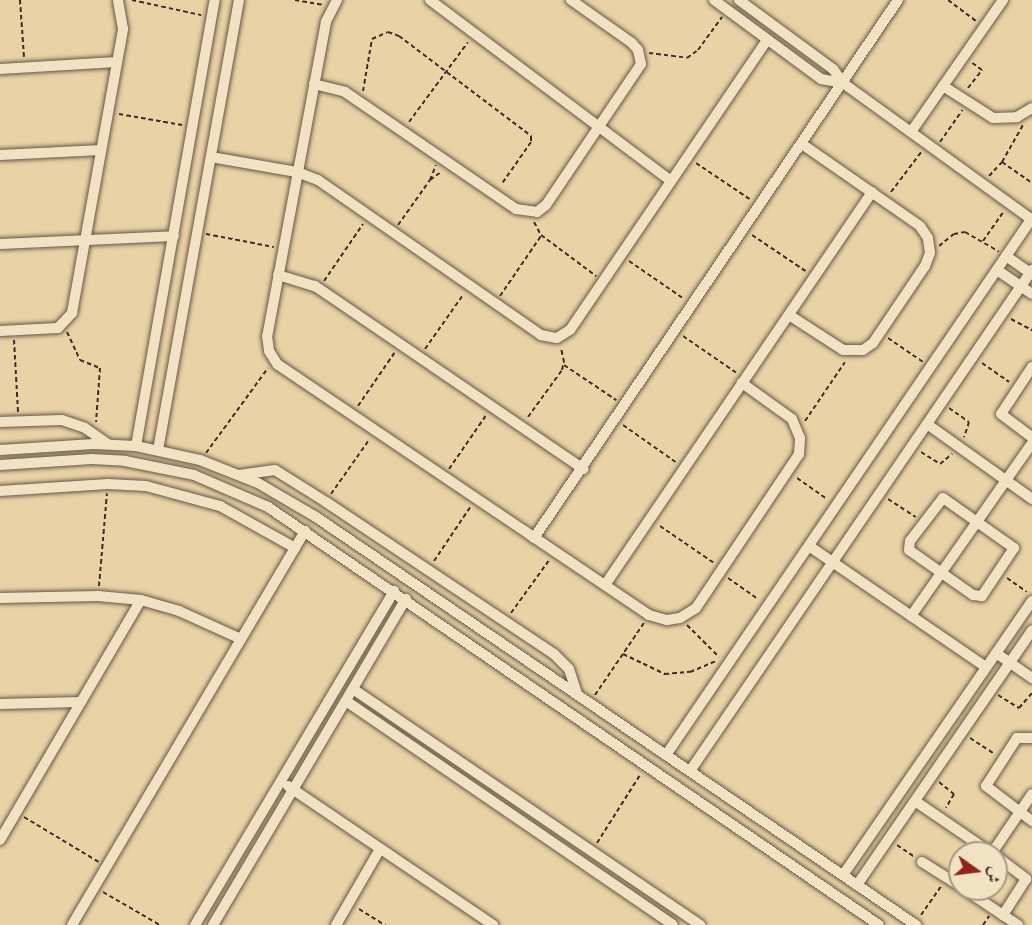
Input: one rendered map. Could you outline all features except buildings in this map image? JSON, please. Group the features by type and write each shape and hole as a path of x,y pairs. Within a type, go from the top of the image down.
{"street":[{"path":"0,331 51,329 64,324 72,313 123,29 118,0"},
{"path":"136,446 215,0"},
{"path":"158,450 239,0"},
{"path":"430,0 671,181"},
{"path":"314,84 339,89 521,212 532,213 546,205 638,74 638,50 571,0"},
{"path":"714,0 821,79 843,83"},
{"path":"666,755 1032,219 843,83 830,66 739,0"},
{"path":"534,538 677,331 898,0"},
{"path":"911,132 1003,0"},
{"path":"335,3 314,84 278,275 267,341 274,360 443,477 649,615 661,620 680,618 696,608 799,454 799,430 787,414 743,381"},
{"path":"211,157 297,172 318,180 541,335 557,338 570,330 767,39"},
{"path":"0,69 117,62"},
{"path":"943,86 1001,119 1017,117 1032,108"},
{"path":"789,315 838,348 852,352 868,347 925,266 930,253 925,231 802,144"},
{"path":"0,155 101,150"},
{"path":"605,585 872,192"},
{"path":"0,244 174,236"},
{"path":"690,771 1031,273 1006,256"},
{"path":"997,270 1032,294"},
{"path":"278,275 319,288 583,469"},
{"path":"1032,367 1001,414 1032,437"},
{"path":"0,422 62,420 108,444"},
{"path":"927,424 1032,498"},
{"path":"911,616 1032,443"},
{"path":"0,450 108,444 136,446 200,460 240,475 295,503 915,924"},
{"path":"0,465 92,459 172,470 234,490 305,531 406,599 879,925"},
{"path":"240,475 274,470 326,501 560,658 572,675 577,694"},
{"path":"0,490 108,484 146,486 211,503 295,548"},
{"path":"943,498 979,520 1013,545 1014,552 979,597 908,547 923,522 943,498"},
{"path":"72,925 305,531"},
{"path":"346,559 356,544"},
{"path":"809,546 986,667"},
{"path":"195,925 394,591"},
{"path":"0,598 99,596 141,600 179,611 241,639"},
{"path":"213,925 406,599"},
{"path":"0,840 141,600"},
{"path":"843,875 1032,601"},
{"path":"857,885 1032,630"},
{"path":"996,653 1032,678"},
{"path":"353,689 700,925"},
{"path":"346,701 660,922 673,925"},
{"path":"0,704 81,702"},
{"path":"1032,738 1017,738 986,786 1032,821"},
{"path":"281,781 493,925"},
{"path":"999,841 1032,794"},
{"path":"915,801 974,841"},
{"path":"336,925 380,849"},
{"path":"797,868 809,852"},
{"path":"922,862 947,878"},
{"path":"1003,915 1026,879 1008,865"},
{"path":"982,901 1018,925"}],"path":[{"path":"20,0 25,67"},
{"path":"132,0 213,17"},
{"path":"295,0 335,3"},
{"path":"948,0 984,27"},
{"path":"638,50 687,58 698,50 727,10"},
{"path":"362,103 369,45 382,33 399,36 531,136 531,142 494,194"},
{"path":"402,131 473,34"},
{"path":"884,201 931,147 964,100 981,69 964,56"},
{"path":"108,112 193,128"},
{"path":"983,184 1002,162 1026,121"},
{"path":"687,157 760,206"},
{"path":"430,180 444,160"},
{"path":"393,232 444,160"},
{"path":"1002,162 1032,183"},
{"path":"983,241 1009,203"},
{"path":"532,213 541,235 603,281"},
{"path":"319,288 369,215"},
{"path":"744,230 814,277"},
{"path":"198,232 283,249"},
{"path":"930,253 959,232 983,241 1006,256"},
{"path":"495,303 541,235"},
{"path":"620,255 694,305"},
{"path":"419,357 470,285"},
{"path":"1003,313 1032,330"},
{"path":"64,324 80,360 100,368 94,435"},
{"path":"13,331 19,421"},
{"path":"677,331 743,381"},
{"path":"880,332 930,367"},
{"path":"557,338 564,365 625,407"},
{"path":"352,415 400,344"},
{"path":"799,430 852,352"},
{"path":"973,356 1017,387"},
{"path":"200,460 274,360"},
{"path":"521,427 564,365"},
{"path":"443,477 492,407"},
{"path":"616,421 685,468"},
{"path":"326,501 375,430"},
{"path":"789,472 836,506"},
{"path":"99,596 108,484"},
{"path":"879,493 923,522"},
{"path":"428,570 476,499"},
{"path":"650,519 768,605"},
{"path":"505,621 555,552"},
{"path":"999,573 1032,596"},
{"path":"590,703 649,615"},
{"path":"623,654 657,672 674,674 690,672 721,659 680,618"},
{"path":"991,690 1017,708 1024,705 1032,693"},
{"path":"962,733 1003,759"},
{"path":"591,851 647,765"},
{"path":"931,777 954,794 939,817"},
{"path":"16,812 107,866"},
{"path":"889,839 922,862"},
{"path":"915,924 947,878"},
{"path":"94,886 160,925"},
{"path":"348,903 385,925"}]}
